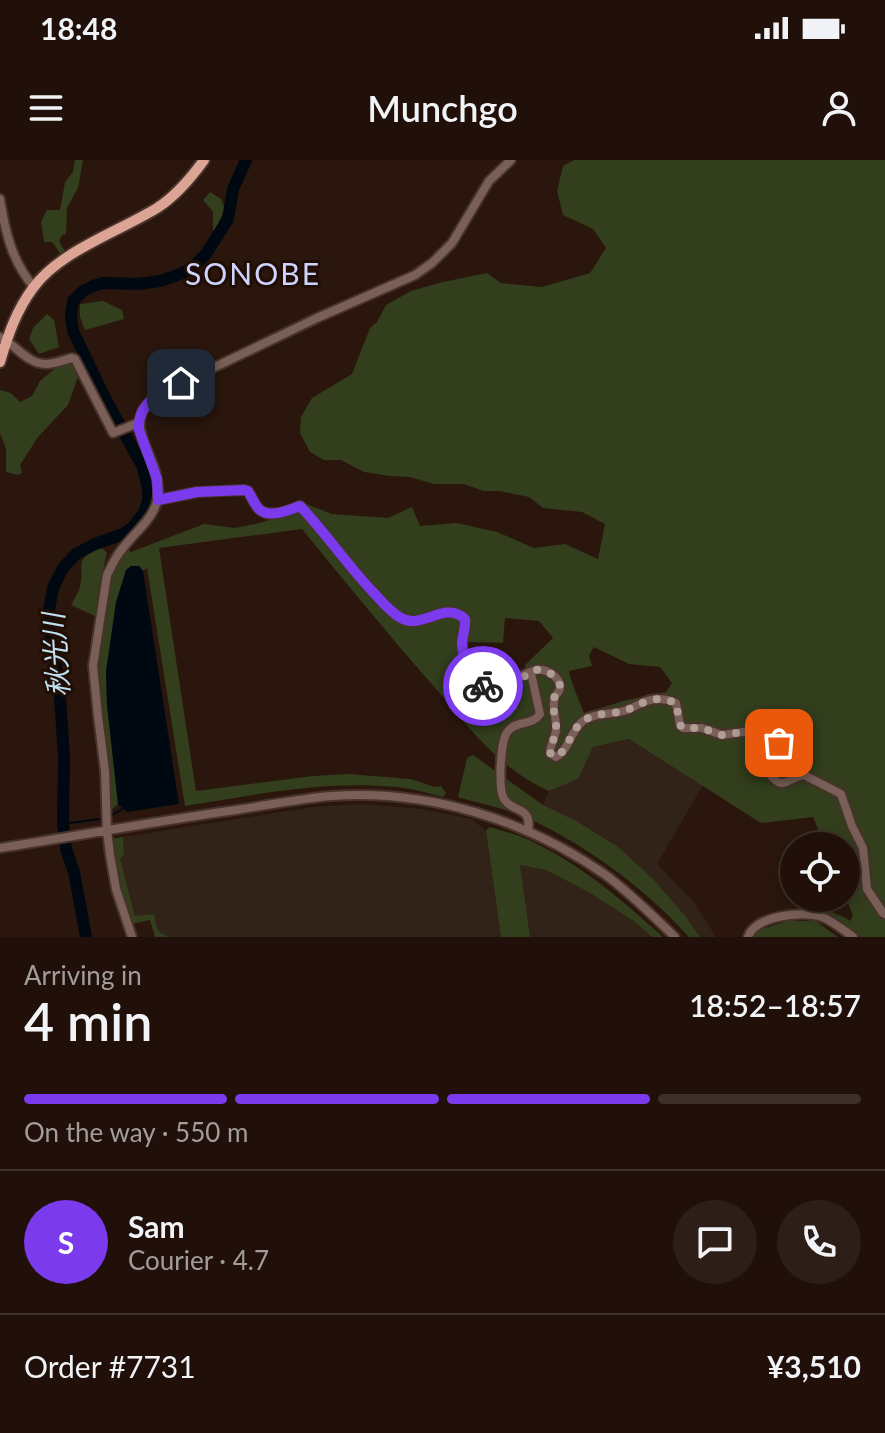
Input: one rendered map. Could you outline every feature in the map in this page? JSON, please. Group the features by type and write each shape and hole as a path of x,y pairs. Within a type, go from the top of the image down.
{"main road":[{"path":"0,362 3,339 34,287 46,273 65,259 160,206 188,182 204,160"}],"street":[{"path":"3,339 38,363 75,359 113,433 116,432 134,424 152,398 317,318 415,275 452,243 489,181 511,160"},
{"path":"0,199 7,239 34,287"},
{"path":"132,937 116,889 110,855 105,771 93,666 107,575 113,561 158,500 157,479 134,424"},
{"path":"158,500 197,492 244,490 266,513 285,512 300,506 365,585 395,614 412,622 433,614 459,613 465,619 462,647 469,670 482,686 491,688 536,670 553,675 560,685 554,698 556,732 549,750 556,757 561,755 583,721 656,699 676,703 683,728 702,728 722,735 765,729 777,733 779,743 769,773 778,783 784,784 798,775 804,775 841,794 863,848 867,889 885,914"},
{"path":"528,831 528,816 503,797 501,756 503,739 508,730 518,724 532,722 540,714 531,673"},
{"path":"0,848 314,798 362,796 406,799 478,813 528,831 569,852 643,905 675,937"},
{"path":"748,937 751,928 757,925 803,914 823,917 853,937"}],"shaded area":[{"path":"139,566 143,571 179,804 127,812 118,804 106,671 116,602 126,570"},
{"path":"629,739 703,785 657,864 693,901 716,937 700,937 686,917 543,805 549,791 578,779 593,747"},
{"path":"361,804 422,809 472,819 486,831 501,937 172,937 163,935 157,929 154,914 135,916 119,859 124,855 123,837 313,807"},
{"path":"519,865 546,870 590,893 652,937 530,937"}],"green space":[{"path":"75,160 83,160 78,188 67,208 66,234 59,241 65,252 62,256 52,242 44,242 41,222 47,210 60,210 65,182 73,172"},
{"path":"574,160 885,160 885,937 860,937 838,921 812,912 833,912 850,921 851,912 860,912 860,832 819,832 813,817 761,823 629,739 593,747 578,779 549,791 516,772 487,747 461,718 302,529 159,548 196,791 348,774 411,779 434,787 441,786 446,793 443,797 401,788 342,785 185,806 147,568 143,571 139,566 106,671 118,804 110,811 108,757 97,671 111,580 116,565 128,549 131,552 204,524 235,528 259,523 294,512 306,504 332,514 388,518 412,507 420,526 457,523 497,532 534,548 565,544 598,559 605,524 582,512 543,508 529,497 483,491 464,484 434,484 410,477 364,472 341,460 324,460 310,452 300,433 301,417 312,398 352,374 370,328 386,305 411,291 487,273 501,283 542,287 590,273 606,248 593,229 563,215 557,191 563,166","holes":["505,618 539,621 553,638 525,665 527,677 491,692 481,689 468,671 467,642 503,643","594,647 629,664 660,667 672,683 666,692 584,713 569,671 592,666 589,655"]},
{"path":"210,192 221,199 225,209 213,234 213,212 203,200"},
{"path":"103,301 122,310 124,319 85,330 80,317 80,304"},
{"path":"47,314 54,320 59,347 39,354 29,339 33,328"},
{"path":"71,362 79,374 68,405 38,437 20,465 22,473 6,472 6,449 0,433 0,390 11,393 20,402 32,396 40,381 59,365"},
{"path":"101,547 107,553 95,616 71,605 79,588 83,559"},
{"path":"473,755 543,805 618,847 653,879 700,937 689,937 652,900 610,866 565,837 518,814 458,797 467,758"},
{"path":"490,827 550,850 617,897 663,937 652,937 590,893 546,870 520,865 530,937 501,937 486,831"},
{"path":"123,837 124,855 120,859 135,916 154,914 158,930 172,937 155,937 150,920 132,924 117,875 112,839"},
{"path":"787,921 816,921 838,937 754,937 756,931"}],"waterway":[{"name":"秋光川","path":"86,937 63,824 64,756 59,683 49,610 53,588 63,568 76,554 132,528 144,513 148,489 143,467 73,331 73,301 83,291 103,283 160,281 192,268 206,254 228,219 233,189 246,160"},
{"path":"112,815 122,809"},
{"path":"63,824 100,819"}],"way so far":[{"path":"483,686 491,688 501,685 536,670 553,675 560,685 554,698 556,732 549,750 556,757 561,755 583,721 656,699 676,703 683,728 702,728 722,735 765,729 777,733 779,743"}],"district":[{"name":"SONOBE","path":"253,275"}],"route":[{"path":"181,383 152,398 138,423 157,479 158,500 197,492 244,490 266,513 285,512 300,506 365,585 395,614 412,622 433,614 459,613 465,619 462,647 469,670 483,686"}]}
